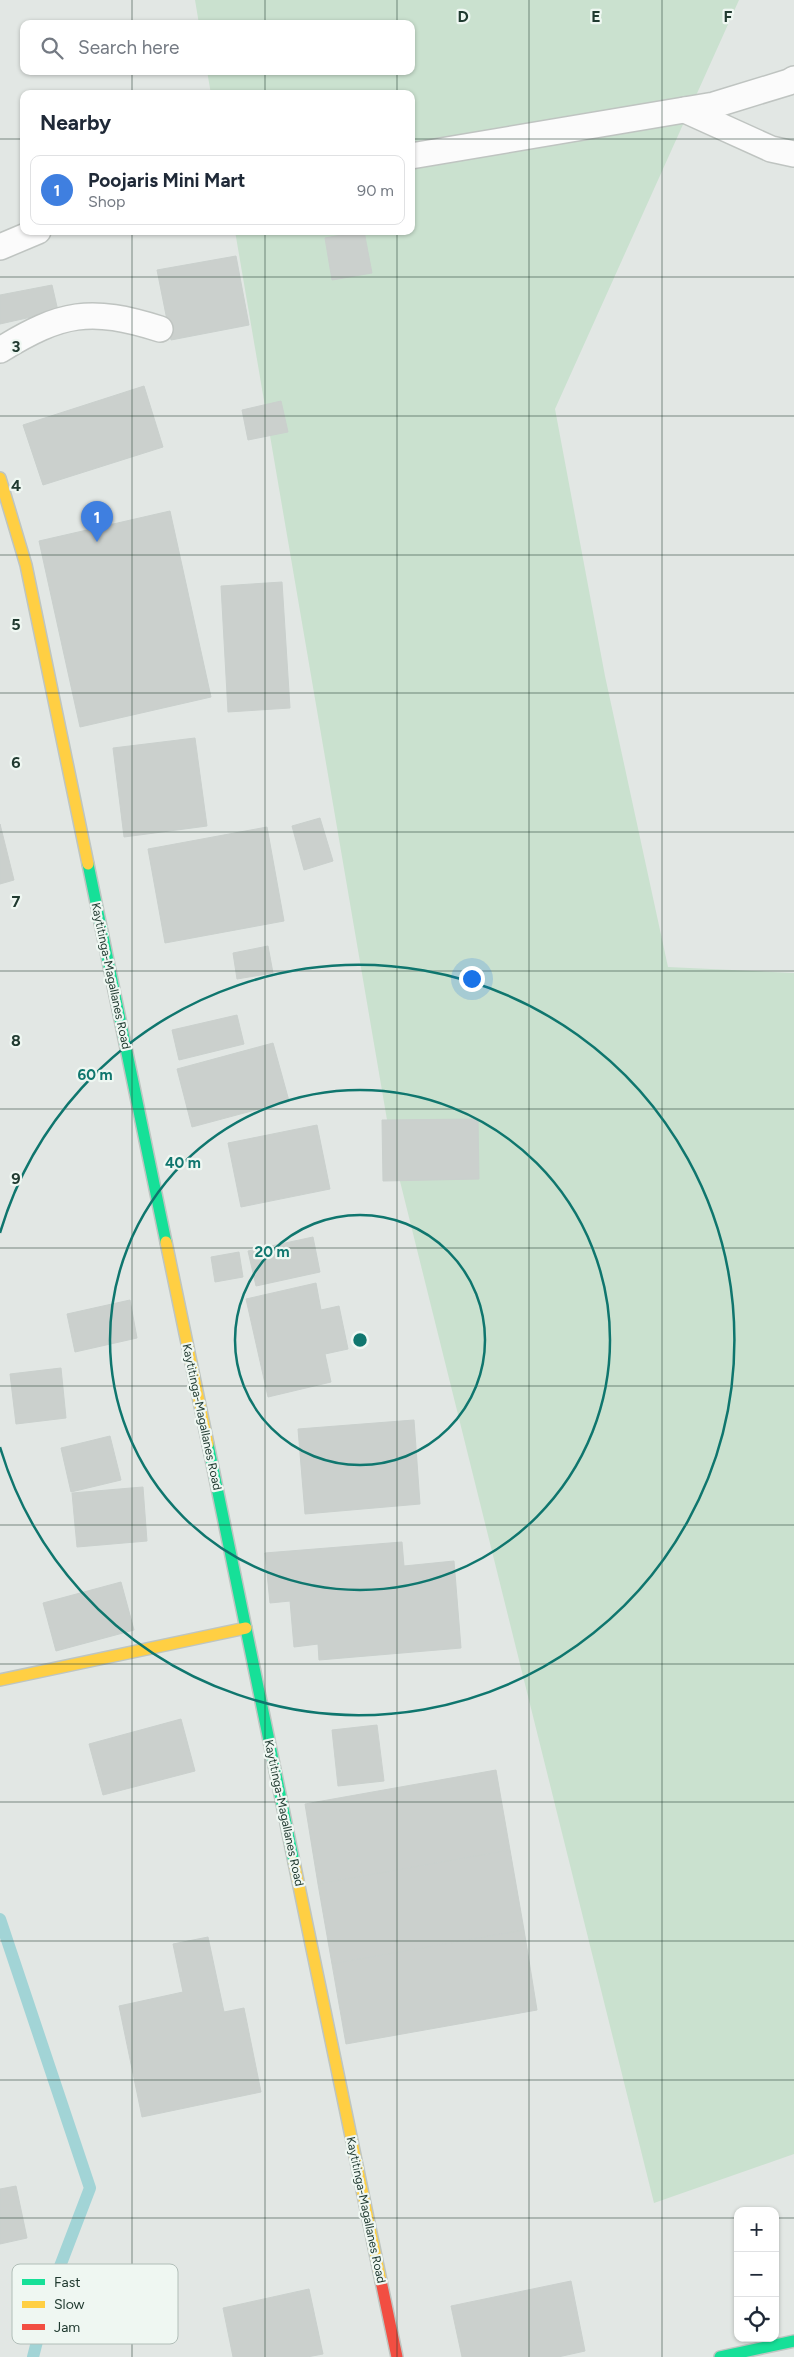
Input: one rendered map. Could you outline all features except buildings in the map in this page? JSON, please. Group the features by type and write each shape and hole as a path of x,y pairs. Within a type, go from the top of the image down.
{"main road":[{"name":"Kaytitinga-Magallanes Road","path":"0,478 28,574 397,2357"},
{"path":"0,1680 246,1628"},
{"path":"720,2357 794,2341"}],"lane":[{"path":"415,155 685,110 714,104 794,79"},
{"path":"685,110 771,149 794,154"},
{"path":"0,247 28,235"},
{"path":"0,350 34,329 75,316 124,318 160,329"}],"green space":[{"path":"195,0 739,0 555,409 605,676 668,967 794,973 794,2154 654,2203 392,1149 236,235 415,235 415,90 210,90 208,75 415,75 415,20 198,20"}],"waterway":[{"path":"0,1919 90,2188 61,2264"},
{"path":"33,2357 36,2344"}],"traffic: fast":[{"path":"88,864 166,1242"},
{"path":"208,1444 294,1862"},
{"path":"720,2357 794,2341"}],"traffic: slow":[{"path":"0,478 26,565 88,864"},
{"path":"166,1242 208,1444"},
{"path":"0,1680 246,1628"},
{"path":"294,1862 381,2281"}],"traffic: jam":[{"path":"381,2281 397,2357"}],"place":[{"name":"Poojaris Mini Mart","path":"97,542"}]}
